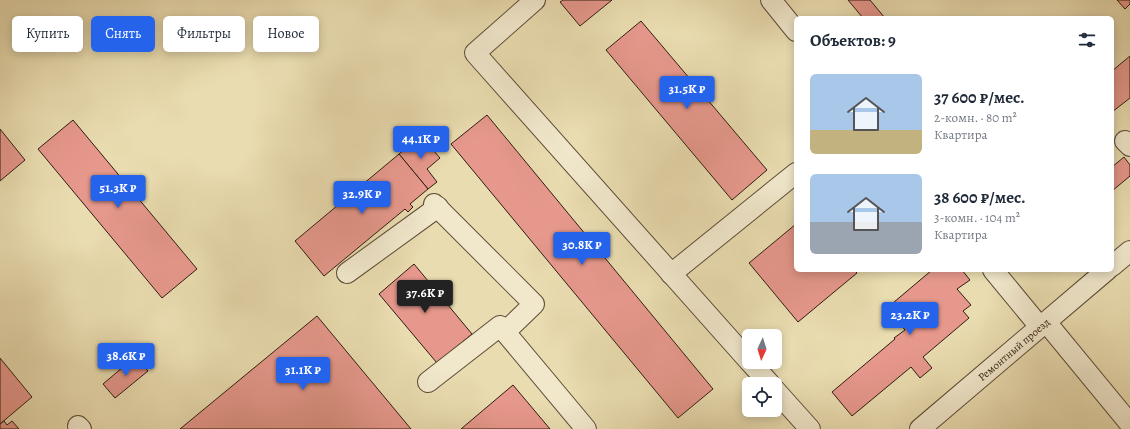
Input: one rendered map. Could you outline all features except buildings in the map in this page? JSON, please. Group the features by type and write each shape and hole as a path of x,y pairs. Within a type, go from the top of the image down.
{"street":[{"path":"535,0 475,53 742,352"},
{"path":"771,0 794,28"},
{"path":"671,274 794,175"},
{"path":"347,274 436,205 534,304 505,332"},
{"path":"1114,264 1130,251"},
{"path":"995,272 1130,424"},
{"name":"Ремонтный проезд","path":"920,429 1105,272"},
{"path":"428,382 500,326 586,429"},
{"path":"757,369 764,377"},
{"path":"782,398 810,429"}]}
